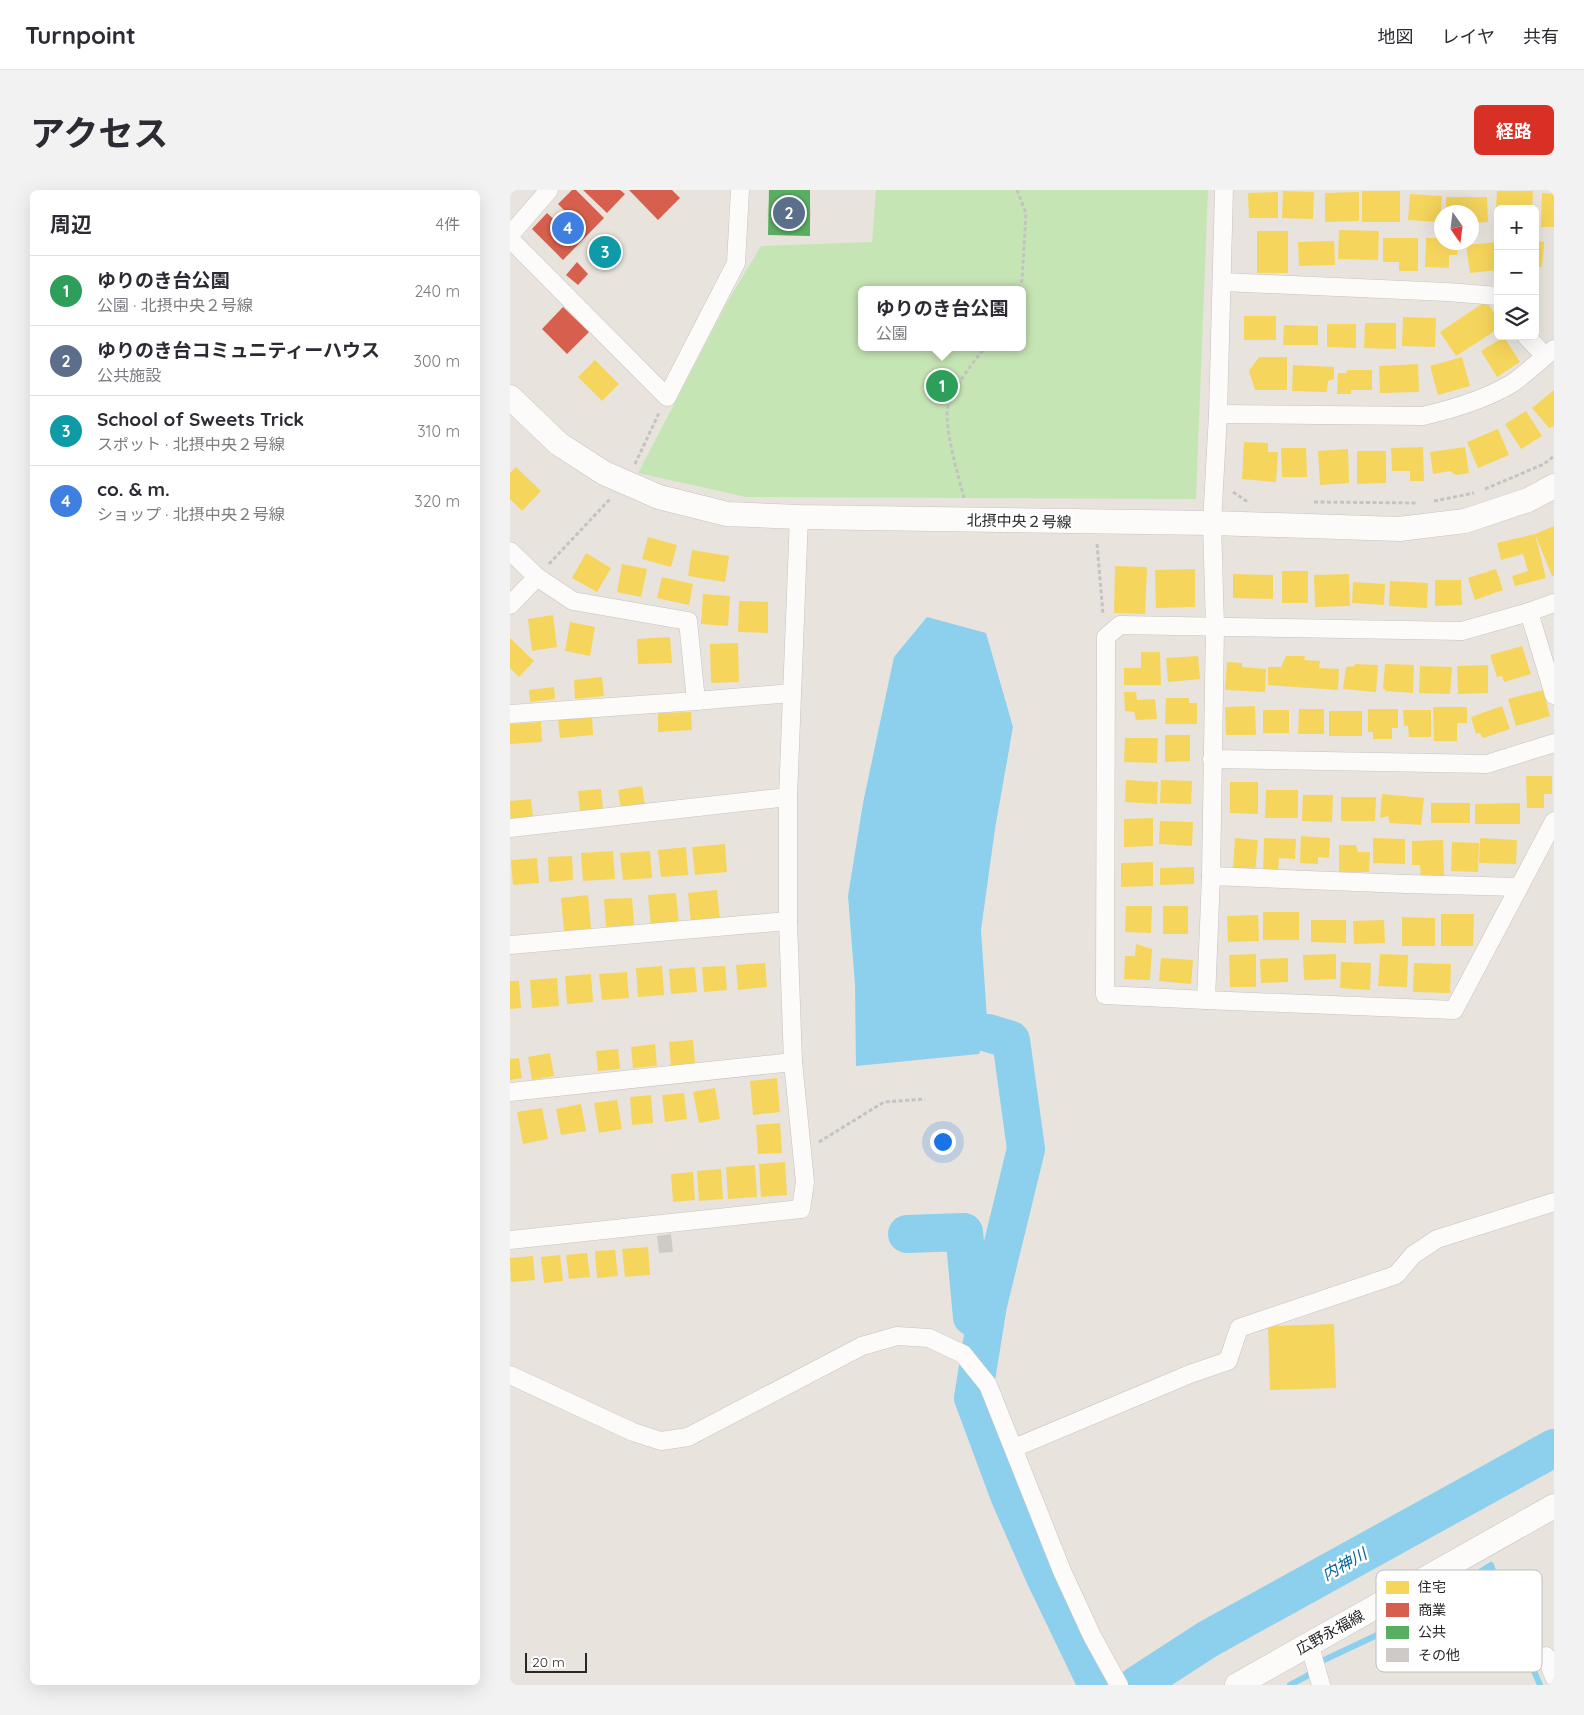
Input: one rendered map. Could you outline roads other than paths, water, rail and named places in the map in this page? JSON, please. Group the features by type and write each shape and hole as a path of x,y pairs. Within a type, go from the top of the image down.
{"street":[{"path":"510,235 549,190"},
{"path":"510,239 667,397 736,263 740,190"},
{"path":"1206,1000 1211,876 1215,626 1212,523 1218,414 1224,190"},
{"path":"1222,282 1494,296"},
{"path":"1218,414 1423,416 1449,410 1474,402 1511,384 1550,352 1532,340"},
{"name":"北摂中央２号線","path":"510,397 559,444 604,474 659,497 727,514 799,517 1212,523 1400,529 1465,521 1528,500 1554,486"},
{"path":"510,1240 801,1209 805,1182 793,1062 788,921 788,797 799,517"},
{"path":"510,551 537,577 573,601 688,621 696,701"},
{"path":"510,605 537,577"},
{"path":"1554,603 1462,631 1120,625 1106,637 1105,995 1454,1010 1554,821"},
{"path":"1529,612 1554,695"},
{"path":"510,714 696,701 792,692"},
{"path":"1212,759 1487,764 1554,742"},
{"path":"510,828 788,797"},
{"path":"1211,876 1518,888"},
{"path":"510,945 788,921"},
{"path":"510,1092 793,1062"},
{"path":"1014,1448 1190,1374 1228,1361 1239,1328 1396,1275 1413,1255 1437,1239 1554,1202"},
{"path":"510,1376 633,1432 661,1441 688,1437 862,1346 896,1336 929,1338 963,1354 988,1385 1062,1571 1092,1636 1119,1685"},
{"name":"広野永福線","path":"1440,1570 1554,1506"},
{"name":"広野永福線","path":"1237,1685 1376,1606"},
{"path":"1309,1643 1321,1685"},
{"path":"1546,1656 1554,1677"}],"water":[{"path":"927,617 986,633 1013,727 995,829 981,930 988,1033 979,1054 856,1066 855,985 848,896 863,803 894,657"}],"waterway":[{"path":"988,1033 1011,1040 1026,1149 988,1305 973,1398 1009,1495 1045,1577 1097,1685"},
{"path":"907,1234 964,1232 972,1317 980,1322"},
{"name":"内神川","path":"1137,1685 1208,1639 1554,1448"},
{"path":"1483,1570 1491,1565 1493,1570"},
{"path":"1290,1685 1307,1676 1322,1661 1376,1635"},
{"path":"1534,1672 1540,1685"}],"place":[{"name":"ゆりのき台コミュニティーハウス","path":"789,213"},
{"name":"co. & m.","path":"568,228"},
{"name":"School of Sweets Trick","path":"605,252"},
{"name":"ゆりのき台公園","path":"942,386"}]}
